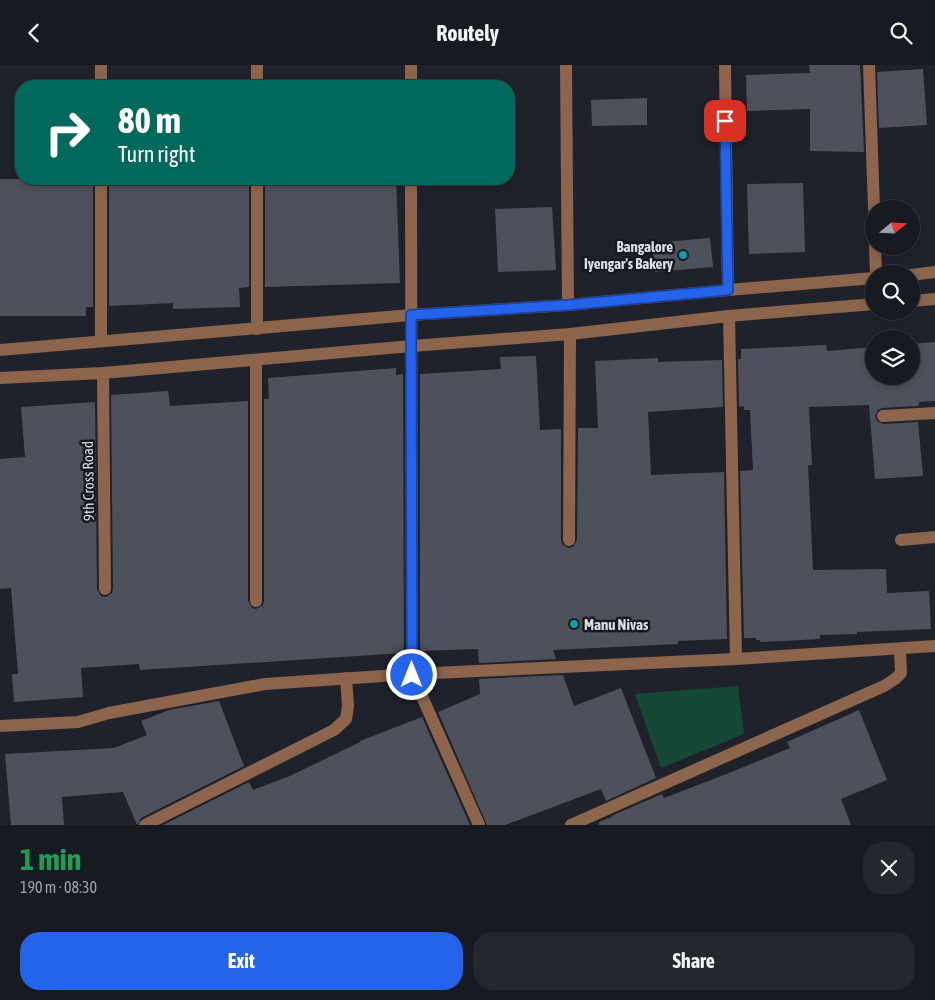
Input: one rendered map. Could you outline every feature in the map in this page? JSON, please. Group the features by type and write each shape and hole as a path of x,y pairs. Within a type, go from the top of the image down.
{"street":[{"path":"101,65 101,80"},
{"path":"257,65 257,80"},
{"path":"411,80 412,65"},
{"path":"566,65 568,305"},
{"path":"725,65 728,290"},
{"path":"868,65 874,200"},
{"path":"101,185 101,340"},
{"path":"257,185 257,329"},
{"path":"411,185 412,675 479,825"},
{"path":"920,274 935,272"},
{"path":"0,350 411,315 568,305 865,279"},
{"path":"920,300 935,299"},
{"path":"0,378 102,373 570,334 729,316 865,305"},
{"path":"729,316 736,659"},
{"path":"569,540 570,334"},
{"path":"256,360 256,601"},
{"name":"9th Cross Road","path":"102,373 106,589"},
{"path":"884,417 935,413"},
{"path":"901,540 935,537"},
{"path":"0,726 78,722 109,713 265,684 346,678 736,659 935,647"},
{"path":"572,825 884,686 901,673 900,649"},
{"path":"145,825 334,730 346,719 348,705 346,678"}],"green space":[{"path":"738,686 744,734 661,768 635,694"}],"building":[{"path":"809,65 860,65 864,152 810,151 810,109 747,111 746,75 810,73"},
{"path":"923,69 927,125 879,128 877,72"},
{"path":"647,98 647,125 592,126 591,100"},
{"path":"0,179 15,179 15,185 93,185 93,307 86,307 86,316 0,316"},
{"path":"803,183 805,252 749,254 747,184"},
{"path":"109,185 249,185 249,287 239,288 240,307 173,309 173,303 109,306"},
{"path":"265,185 396,185 400,283 265,287"},
{"path":"552,207 556,270 498,272 495,209"},
{"name":"Bangalore Iyengar's Bakery","path":"710,238 713,267 655,272 652,243"},
{"path":"935,342 935,401 919,402 917,406 882,408 878,410 875,416 877,421 883,424 918,422 923,476 875,479 869,405 809,407 812,465 808,465 813,570 886,569 887,593 929,591 931,629 857,632 857,634 820,635 820,639 760,642 756,638 744,638 740,471 753,470 750,410 744,410 744,406 739,407 738,359 741,359 741,349 826,345 827,351 865,348 865,385 920,385 920,343"},
{"path":"536,356 540,430 561,429 561,540 562,544 568,548 573,547 577,540 578,428 598,428 595,361 658,358 658,362 722,360 723,407 648,412 651,475 724,472 727,639 678,641 678,644 553,650 556,659 479,663 478,649 420,651 420,374 501,369 500,357"},
{"path":"396,368 396,375 403,374 404,653 140,670 139,664 81,668 83,697 14,702 12,674 18,674 11,588 0,589 0,459 25,457 21,407 95,402 97,589 101,596 106,597 112,593 113,589 111,395 168,391 170,406 248,401 248,601 252,608 256,609 263,605 264,601 264,399 269,399 268,378"},
{"path":"563,675 574,706 621,688 656,778 606,801 601,789 505,825 487,825 438,712 480,694 479,679"},
{"path":"219,701 244,766 141,818 137,825 123,792 62,797 64,825 11,825 5,754 114,748 147,735 141,721 169,710"},
{"path":"859,710 887,780 841,799 851,825 599,825 599,822 611,816 662,794 664,798 790,748 787,742"},
{"path":"422,717 470,825 163,825 249,782 253,790 290,776 360,741"}],"place":[{"name":"Bangalore Iyengar's Bakery","path":"683,255"},
{"name":"Manu Nivas","path":"574,624"}],"route":[{"path":"412,675 411,315 568,305 728,290 725,121"}]}
